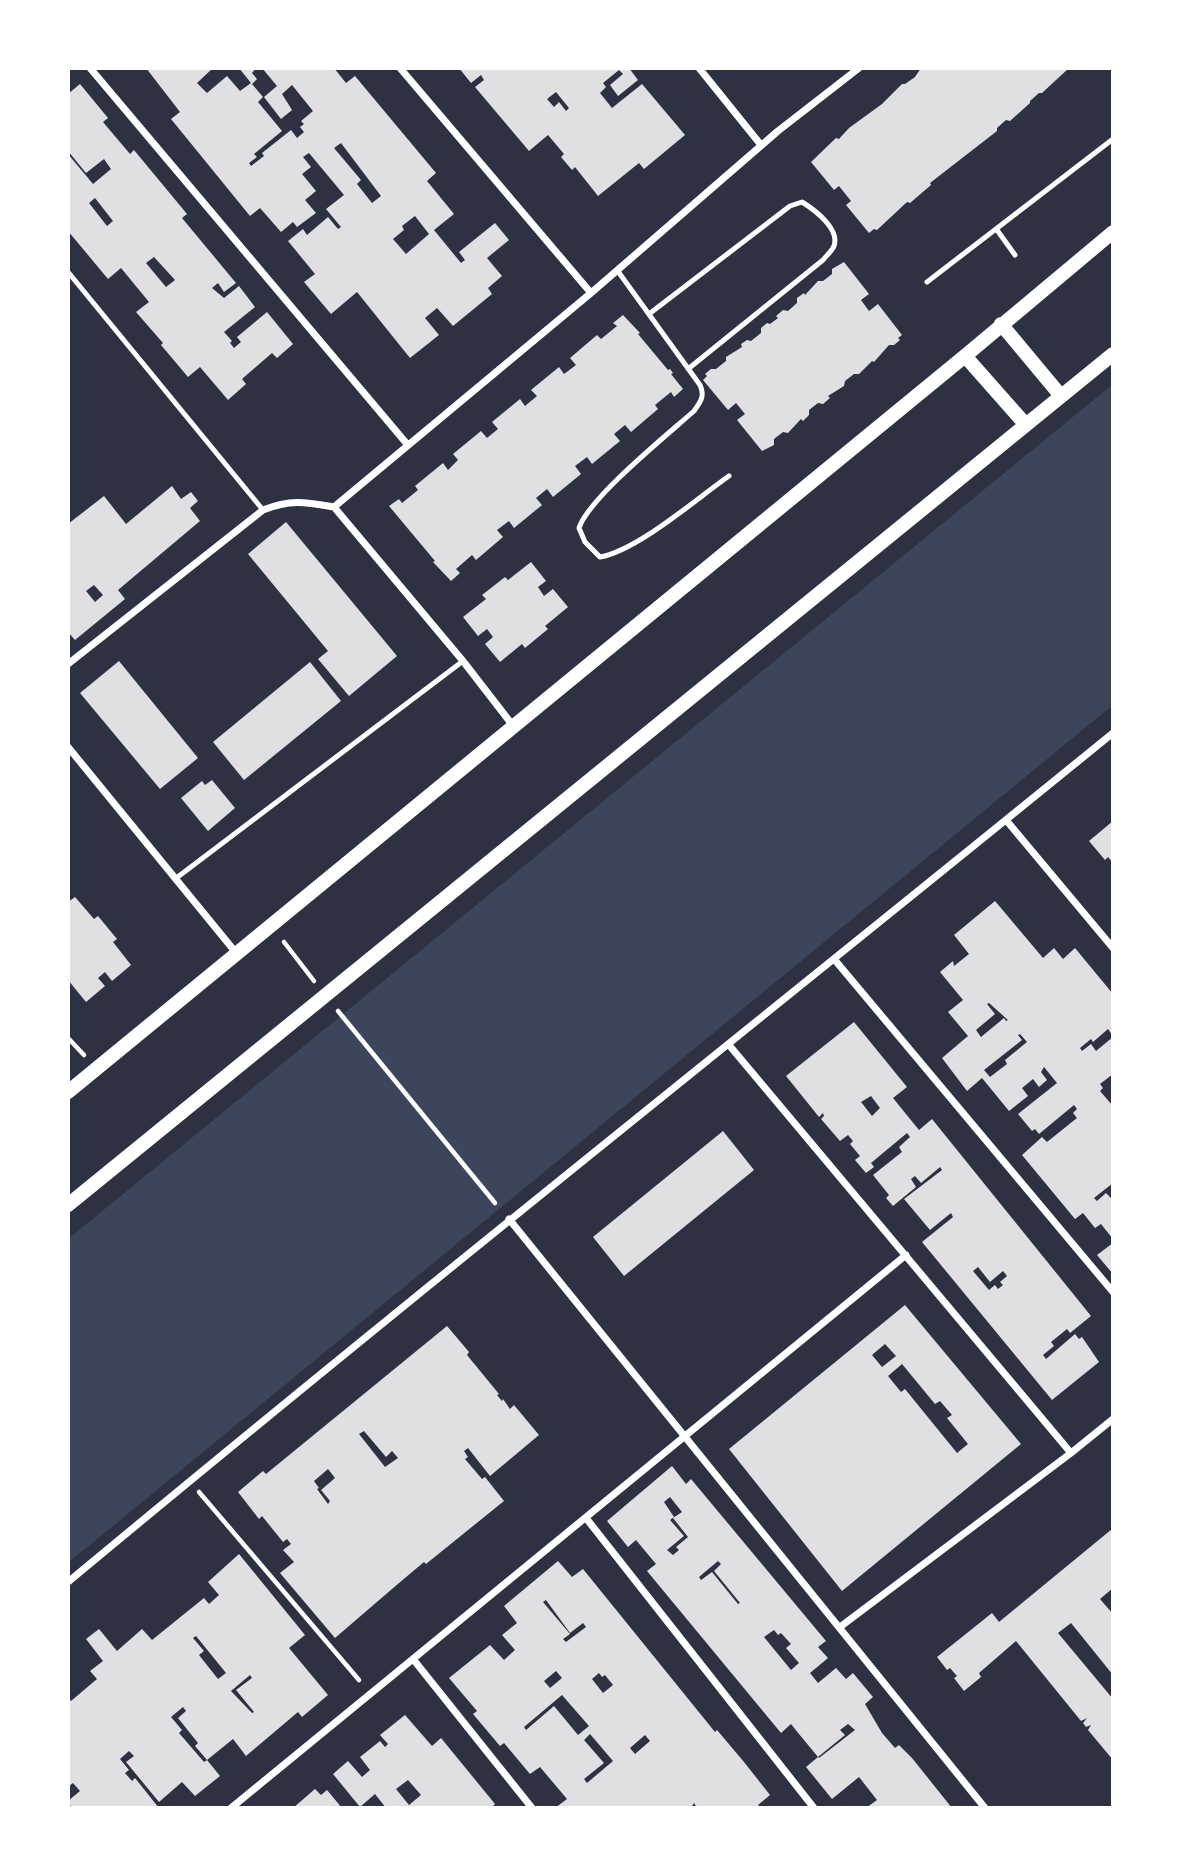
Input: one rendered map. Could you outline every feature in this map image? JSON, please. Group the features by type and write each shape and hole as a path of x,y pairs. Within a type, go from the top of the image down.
{"main road":[{"path":"68,1092 1113,232"},
{"path":"1001,324 1061,396"},
{"path":"68,1205 1113,354"},
{"path":"965,356 1026,425"}],"street":[{"path":"90,68 407,444"},
{"path":"400,68 591,293"},
{"path":"699,68 761,145"},
{"path":"334,507 591,293 761,145 859,68"},
{"path":"68,664 263,510 282,502 298,501 334,507 463,661 514,727"},
{"path":"68,1582 509,1219 729,1045 1113,733"},
{"path":"68,747 237,954"},
{"path":"1006,820 1113,948"},
{"path":"834,959 1113,1292"},
{"path":"729,1045 1071,1453"},
{"path":"509,1219 985,1808"},
{"path":"231,1808 240,1805 412,1659 906,1255"},
{"path":"840,1627 1112,1420"},
{"path":"586,1518 814,1808"},
{"path":"412,1659 532,1808"}],"lane":[{"path":"927,282 1113,139"},
{"path":"649,314 790,206 802,202 815,210 834,234 834,246 823,260 688,369"},
{"path":"996,230 1015,255"},
{"path":"617,270 703,392 702,400 694,411 625,473 583,516 579,528 585,542 600,557 607,556 644,537 729,476"},
{"path":"68,272 263,510"},
{"path":"175,878 463,661"}],"path":[{"path":"284,942 314,981"},
{"path":"336,1009 495,1203"},
{"path":"190,1481 371,1694"}],"shaded area":[{"path":"1113,384 1113,705 68,1563 68,1239"}],"building":[{"path":"146,68 213,68 197,83 207,93 227,76 240,91 251,83 239,68 256,68 252,73 257,79 252,84 263,97 258,102 282,131 254,154 257,157 249,163 251,166 264,156 262,153 291,130 297,138 304,132 300,127 304,124 301,121 313,111 292,85 282,94 292,110 281,119 264,97 277,86 262,68 334,68 346,83 355,76 436,173 427,181 454,214 434,230 461,263 465,260 459,252 495,223 509,240 487,258 502,276 488,288 492,294 453,326 437,308 425,318 439,335 410,358 357,292 331,314 304,282 315,274 288,241 303,229 307,235 328,217 338,229 341,227 326,209 344,195 309,153 303,157 311,167 302,174 316,191 305,200 316,213 297,227 293,222 281,232 260,208 250,216 171,119 180,112","holes":["341,143 381,196 372,203 357,184 361,180 334,148","415,216 429,234 406,254 393,239 404,230 402,226"]},
{"path":"459,68 629,68 638,80 618,96 610,85 623,74 619,70 603,83 606,87 600,93 612,108 642,84 685,135 644,169 639,163 598,196 575,167 572,170 561,157 564,154 548,135 529,151 475,87 484,80 481,75 471,83","holes":["556,92 569,108 566,111 559,102 554,107 547,99"]},
{"path":"921,68 1069,68 1010,121 1006,120 997,131 930,183 931,185 910,203 907,202 877,230 869,233 846,205 851,201 839,186 834,190 811,162 836,138 839,139 849,128 882,104 902,84 915,77"},
{"path":"80,84 108,118 103,122 130,154 134,150 187,214 182,218 236,283 224,292 218,283 212,288 224,298 239,286 255,307 224,332 234,348 241,342 237,337 267,312 293,344 277,358 272,353 242,379 246,384 228,400 200,367 188,377 136,312 149,302 121,268 108,279 68,231 68,154 93,184 111,169 104,159 86,173 68,151 68,94","holes":["95,198 113,221 107,226 89,203","154,257 175,280 166,287 146,263"]},
{"path":"844,262 869,294 861,300 869,311 878,304 902,335 898,338 900,340 889,345 874,362 845,381 844,386 828,396 830,398 823,404 818,403 809,410 809,415 803,421 801,419 788,433 783,432 774,439 774,445 762,451 737,420 745,414 736,403 728,410 703,380 707,376 705,374 726,361 726,357 742,347 741,344 747,340 751,341 761,333 761,328 778,318 776,316 783,310 788,311 797,303 797,298 804,293 805,295 818,281 823,281 832,274 832,269"},
{"path":"623,315 668,370 670,369 683,389 674,397 671,392 655,405 658,409 631,432 625,425 614,434 620,441 592,464 587,457 575,466 581,474 553,497 547,489 536,498 542,505 514,528 509,521 497,530 503,537 476,560 472,555 456,569 460,573 451,581 389,506 399,499 402,503 418,490 415,486 443,463 448,470 458,460 453,454 481,431 487,438 498,429 492,422 520,399 525,406 537,396 531,390 559,367 564,374 576,365 570,358 597,335 601,339 617,326 613,323"},
{"path":"172,486 181,499 191,492 198,501 190,508 200,521 118,590 125,599 75,640 68,632 68,524 104,496 126,524","holes":["94,585 103,595 95,602 86,591"]},
{"path":"286,522 397,656 349,696 318,659 328,651 248,554"},
{"path":"531,562 546,581 538,587 544,596 553,589 568,607 545,626 548,629 525,648 522,644 500,662 485,644 493,637 487,629 478,636 463,617 486,599 482,595"},
{"path":"119,661 198,758 160,789 80,693"},
{"path":"310,662 341,701 244,780 213,742"},
{"path":"212,780 235,808 208,831 181,798 202,781 205,785"},
{"path":"1113,821 1113,863 1108,857 1105,860 1089,841"},
{"path":"75,897 94,919 98,916 117,939 113,942 131,965 112,981 105,972 98,978 105,986 86,1002 68,980 68,902"},
{"path":"995,901 1043,958 1054,948 1063,959 1075,948 1113,994 1113,1036 1108,1029 1093,1042 1091,1039 1080,1048 1082,1051 1091,1044 1096,1051 1113,1037 1113,1074 1100,1084 1103,1088 1100,1091 1113,1106 1113,1183 1094,1198 1097,1201 1106,1193 1113,1197 1113,1239 1101,1224 1095,1228 1083,1213 1075,1219 1022,1155 1042,1137 1047,1142 1077,1118 1073,1113 1077,1109 1074,1105 1039,1134 1035,1129 1032,1131 1018,1114 1057,1083 1044,1067 1041,1072 1047,1080 1039,1087 1033,1079 1022,1088 1028,1096 1009,1111 982,1078 967,1091 942,1058 968,1036 948,1012 963,1000 940,972 953,961 954,966 969,954 954,935","holes":["987,1004 1008,1020 1004,1018 981,1037 976,1030 995,1014","1018,1035 1027,1042 1005,1060 1007,1064 990,1077 984,1070 1022,1040"]},
{"path":"854,1022 907,1087 893,1098 919,1130 932,1119 1091,1316 1070,1333 1067,1329 1051,1342 1054,1346 1043,1355 1046,1359 1075,1334 1079,1339 1082,1337 1099,1362 1052,1400 922,1242 953,1217 951,1213 930,1230 904,1199 942,1170 940,1167 921,1183 915,1176 911,1179 916,1187 893,1206 886,1198 889,1195 873,1175 902,1152 899,1147 910,1137 907,1133 871,1163 874,1167 866,1173 855,1160 860,1156 850,1144 853,1141 848,1135 840,1141 821,1119 823,1113 819,1117 786,1076","holes":["871,1096 880,1108 872,1116 861,1102","978,1267 990,1282 1003,1271 1007,1276 1000,1282 1003,1285 998,1289 995,1285 989,1290 973,1271"]},
{"path":"723,1131 754,1170 624,1276 593,1237"},
{"path":"1113,1243 1113,1274 1097,1255"},
{"path":"905,1305 1021,1444 842,1591 729,1449","holes":["885,1344 896,1356 882,1367 872,1355","902,1364 935,1404 940,1401 952,1415 947,1418 968,1444 957,1453 905,1389 901,1392 888,1376"]},
{"path":"447,1326 469,1352 467,1355 502,1401 503,1399 510,1409 514,1405 539,1435 490,1476 468,1448 464,1451 468,1457 465,1459 482,1479 485,1477 504,1501 426,1564 424,1562 335,1638 280,1573 294,1562 283,1550 291,1544 287,1539 283,1542 262,1516 259,1519 238,1492 263,1471 266,1474","holes":["364,1431 386,1457 392,1451 398,1458 385,1467 359,1434","328,1469 335,1478 321,1490 330,1501 328,1504 314,1481"]},
{"path":"672,1466 686,1484 691,1479 826,1641 818,1647 828,1658 810,1673 818,1683 836,1668 846,1679 853,1673 873,1697 865,1704 882,1733 895,1748 899,1745 912,1758 952,1808 866,1808 877,1800 859,1777 832,1799 806,1767 818,1757 791,1724 781,1733 647,1571 656,1564 636,1540 628,1547 607,1521","holes":["670,1497 682,1512 673,1518 688,1537 676,1547 679,1550 673,1555 667,1550 684,1536 670,1520 674,1517 664,1502","718,1561 721,1564 714,1571 740,1603 738,1604 712,1572 701,1580 699,1577","774,1630 778,1635 781,1633 791,1644 786,1648 799,1663 791,1670 764,1637","848,1724 855,1730 818,1757 845,1735 840,1730"]},
{"path":"1112,1529 1113,1588 1100,1599 1113,1614 1113,1675 1071,1623 1058,1633 1113,1699 1113,1760 1088,1730 1091,1725 1086,1727 1083,1723 1087,1718 1081,1721 1016,1641 979,1673 981,1677 964,1691 954,1678 957,1676 950,1668 947,1670 937,1657 992,1613 999,1622"},
{"path":"239,1554 305,1635 289,1648 328,1695 302,1717 298,1712 246,1756 233,1739 207,1760 220,1776 195,1796 182,1782 159,1802 126,1762 134,1756 129,1751 120,1759 129,1770 125,1773 132,1781 135,1778 159,1808 72,1808 68,1801 80,1791 73,1783 68,1787 68,1698 71,1701 97,1679 90,1671 103,1661 86,1639 99,1629 117,1651 142,1629 152,1640 204,1598 209,1604 219,1595 208,1582","holes":["196,1636 226,1673 218,1679 199,1655 204,1651 193,1638","250,1675 252,1678 236,1690 254,1712 231,1691","183,1707 186,1711 178,1718 198,1743 195,1746 207,1760 204,1762 179,1733 182,1730 171,1717"]},
{"path":"558,1561 572,1577 583,1569 715,1732 717,1730 770,1795 758,1805 761,1808 697,1808 694,1803 691,1808 555,1808 567,1799 540,1767 530,1774 504,1743 500,1746 473,1714 477,1711 449,1678 490,1645 504,1660 515,1650 502,1635 517,1623 504,1606","holes":["546,1600 570,1633 583,1623 586,1627 566,1642 563,1639 570,1634 543,1602","556,1671 562,1678 550,1688 544,1681","599,1673 602,1677 605,1675 613,1685 603,1693 592,1679","562,1695 589,1726 578,1735 554,1706 526,1730 524,1727","590,1734 613,1761 587,1783 584,1779 604,1763 584,1740","645,1735 650,1741 635,1754 630,1748"]},
{"path":"405,1715 432,1746 441,1738 495,1804 491,1808 386,1808 375,1794 360,1807 333,1774 348,1761 362,1777 370,1770 360,1757 380,1741 385,1747 388,1744 380,1735","holes":["408,1780 421,1795 409,1805 396,1789"]},
{"path":"315,1789 321,1795 327,1790 342,1808 293,1808"}]}
